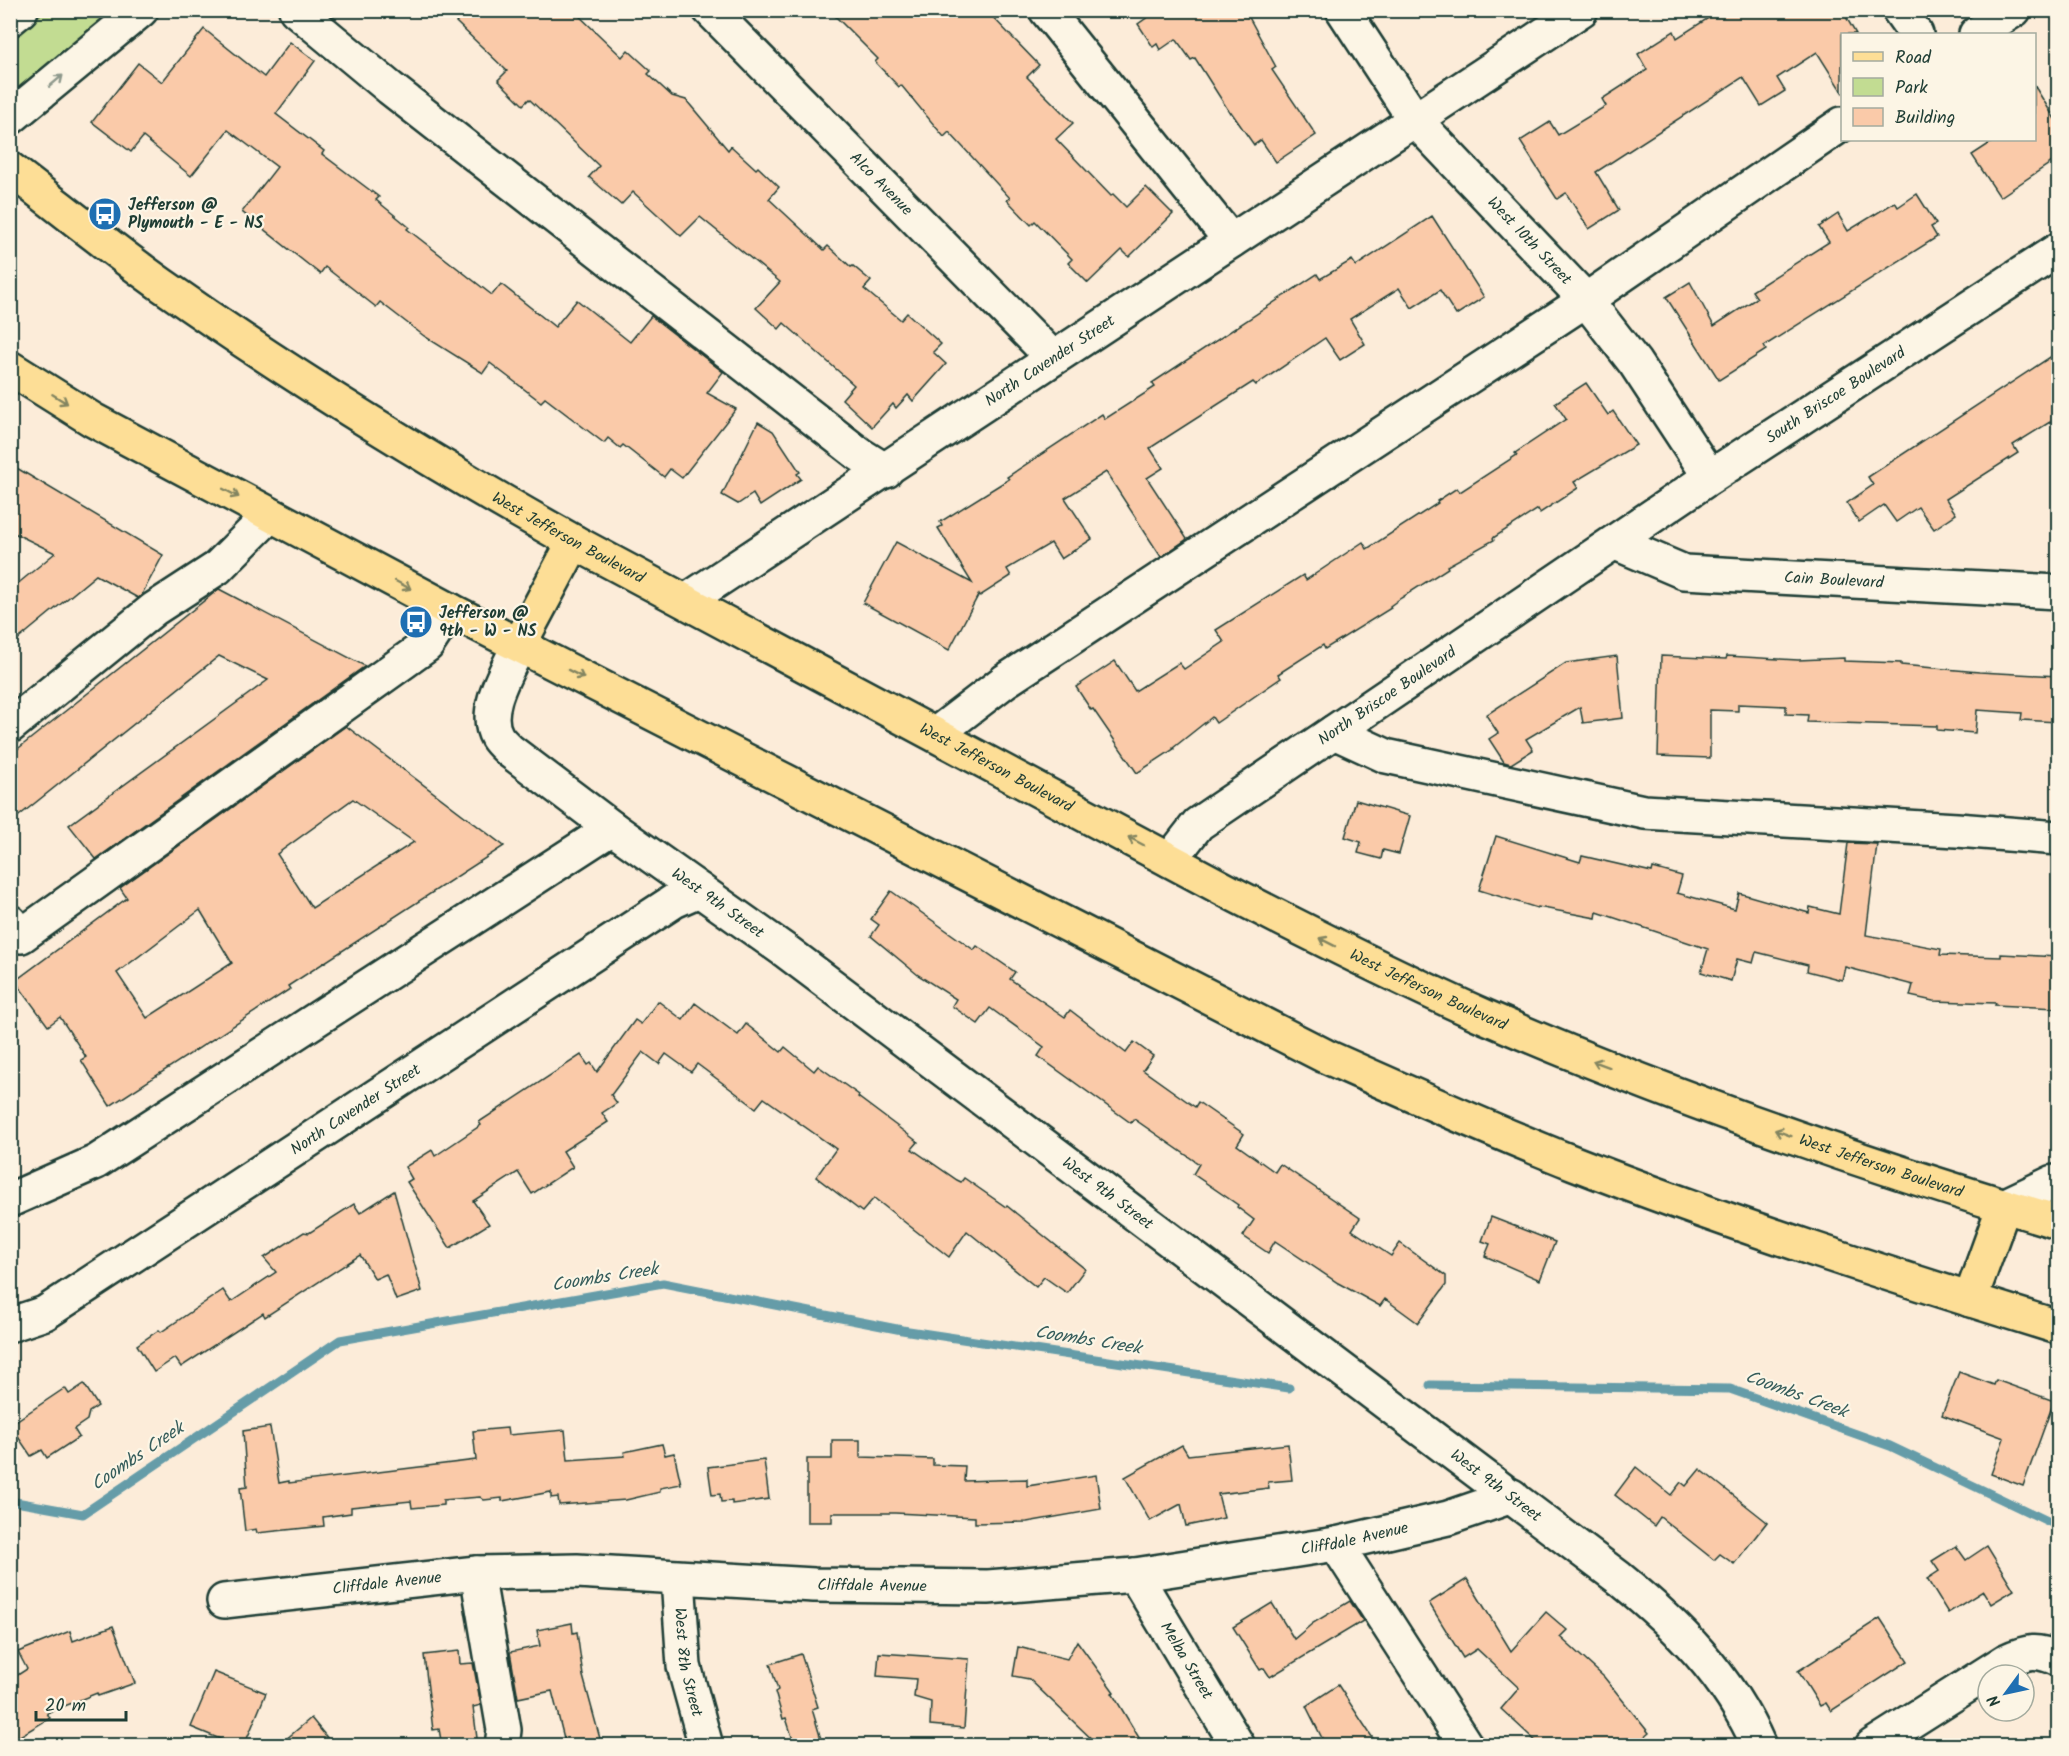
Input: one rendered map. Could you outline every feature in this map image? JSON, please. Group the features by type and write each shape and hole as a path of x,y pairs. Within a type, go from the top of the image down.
{"main road":[{"name":"West Jefferson Boulevard","path":"10,169 161,284 256,349 468,483 574,542 1170,860 1336,946 1485,1017 1577,1055 1825,1148 2058,1222"},
{"path":"10,368 93,420 450,610 1325,1056 1471,1121 1670,1199 2058,1328"},
{"path":"519,645 574,542"},
{"path":"1970,1300 2004,1206"}],"street":[{"path":"10,19 21,10"},
{"path":"10,118 141,10"},
{"path":"296,10 418,110 849,446 886,471"},
{"name":"Alco Avenue","path":"710,10 1053,358"},
{"path":"1046,10 1231,241"},
{"name":"West 10th Street","path":"1343,10 1415,120 1586,300 1635,363 1710,477"},
{"name":"North Cavender Street","path":"686,601 1581,10"},
{"path":"1899,10 1915,33"},
{"path":"1978,33 2014,10"},
{"path":"936,734 1005,681 1586,300 1841,125"},
{"name":"South Briscoe Boulevard","path":"1616,543 1710,477 2058,250"},
{"path":"10,726 154,609 218,568 270,514"},
{"name":"Cain Boulevard","path":"1616,543 1684,572 2058,592"},
{"name":"North Briscoe Boulevard","path":"1170,860 1198,824 1616,543"},
{"path":"10,922 21,936 427,645 450,610"},
{"name":"West 9th Street","path":"519,645 499,687 491,714 496,736 510,751 612,828 787,952 1619,1578 1663,1614 1699,1652 1733,1696 1759,1746"},
{"path":"1334,732 1386,756 1644,812 2058,838"},
{"path":"10,1200 96,1162 612,828"},
{"name":"North Cavender Street","path":"12,1324 45,1313 674,901 699,890"},
{"path":"2004,1206 2058,1182"},
{"name":"Cliffdale Avenue","path":"224,1601 477,1574 578,1571 813,1585 988,1587 1135,1575 1336,1544 1448,1518 1512,1496"},
{"path":"1336,1544 1467,1746"},
{"path":"477,1574 504,1730 502,1746"},
{"name":"Melba Street","path":"1135,1575 1238,1746"},
{"name":"West 8th Street","path":"678,1578 684,1666 706,1746"},
{"path":"1872,1746 2016,1656 2025,1652 2044,1653 2058,1659"}],"green space":[{"path":"45,11 123,11 11,102 11,39"}],"building":[{"path":"468,10 573,10 622,57 628,50 651,71 648,74 672,96 686,100 728,150 731,146 779,187 769,199 824,250 828,246 871,281 864,289 901,320 907,313 941,344 933,352 946,364 913,401 908,395 896,408 893,404 872,427 842,399 854,385 784,323 779,329 756,308 780,282 700,217 681,236 633,192 621,205 589,177 599,166 529,99 523,105 498,80 507,71 456,22"},
{"path":"829,10 986,10 1039,65 1027,77 1073,123 1056,139 1111,196 1113,194 1126,207 1146,187 1173,214 1129,257 1122,250 1088,283 1068,263 1072,259 1035,221 1031,225 1007,200 1010,198 949,132 944,137 901,85 899,87 875,62 878,59"},
{"path":"1158,10 1245,10 1276,67 1272,70 1316,135 1276,162 1261,140 1254,145 1230,113 1195,58 1191,60 1176,39 1160,50 1157,44 1153,47 1138,24"},
{"path":"1721,10 1842,10 1855,33 1841,33 1841,90 1817,52 1777,78 1785,91 1761,106 1743,77 1596,172 1619,210 1589,229 1566,193 1557,199 1520,141 1550,122 1558,135 1606,106 1602,99 1647,70 1638,54 1674,31 1677,38"},
{"path":"204,29 264,77 290,42 315,61 276,114 324,151 322,154 379,197 376,200 409,227 407,229 492,295 501,284 555,327 577,300 630,342 651,316 723,372 707,393 736,409 682,478 670,469 664,477 623,445 620,448 608,438 604,443 545,398 541,402 490,363 483,373 424,336 380,302 376,307 325,267 320,274 242,212 277,167 228,130 191,176 143,137 131,152 92,122 138,63 162,82"},
{"path":"2036,88 2058,124 2058,158 2000,197 1972,155 1993,141 2036,141"},
{"path":"1917,194 1936,224 1931,227 1937,237 1764,346 1766,350 1719,380 1666,297 1690,282 1714,326 1757,298 1752,291 1829,242 1819,227 1838,214 1848,231 1895,202 1898,207"},
{"path":"1432,216 1484,297 1456,315 1440,290 1412,308 1399,288 1350,319 1365,344 1340,360 1325,338 1256,385 1253,382 1150,448 1163,468 1147,478 1187,539 1161,557 1106,472 1065,498 1092,539 1061,559 1051,543 1007,569 1011,576 980,596 979,594 949,650 863,603 896,542 972,583 938,528 942,526 940,522 1009,479 1007,477 1102,414 1105,419 1155,387 1152,383 1317,274 1320,279 1352,260 1356,266"},
{"path":"2058,352 2058,417 2013,445 2018,453 1946,499 1956,514 1934,529 1918,507 1896,522 1884,505 1859,522 1847,503 1873,485 1868,477"},
{"path":"1586,383 1608,415 1613,411 1636,445 1574,482 1578,488 1540,513 1538,509 1493,538 1494,540 1447,566 1448,568 1390,606 1391,608 1325,649 1323,645 1278,674 1281,678 1216,723 1212,717 1174,749 1137,773 1076,687 1115,661 1135,691 1179,663 1184,669 1224,642 1216,630 1303,575 1306,580 1363,542 1367,549 1457,488 1460,492 1517,455 1515,453 1566,419 1555,403"},
{"path":"758,422 773,431 800,472 797,474 801,479 760,506 753,494 738,504 722,495"},
{"path":"10,464 163,555 141,596 138,598 96,575 10,646 10,590 55,553 10,531"},
{"path":"219,589 365,666 96,859 69,825 268,680 219,656 10,823 10,755"},
{"path":"1617,656 1623,718 1583,723 1580,707 1526,739 1533,750 1511,764 1504,762 1489,739 1498,733 1486,715 1566,663"},
{"path":"1661,656 1726,659 1727,656 1798,660 1844,658 1844,661 1901,663 1901,665 1979,672 2058,676 2058,722 2021,720 2022,713 1977,710 1975,733 1937,730 1937,726 1807,722 1808,715 1786,714 1786,706 1738,704 1738,711 1710,710 1710,758 1658,756"},
{"path":"346,726 504,846 288,986 290,989 110,1106 81,1060 86,1057 60,1017 48,1026 15,981 127,898 120,888","holes":["353,799 414,842 312,908 277,854","200,910 232,963 147,1018 117,973"]},
{"path":"1356,800 1410,816 1399,854 1383,850 1381,859 1358,853 1361,842 1345,837"},
{"path":"1496,836 1580,862 1582,856 1652,872 1653,868 1682,876 1677,893 1735,909 1739,893 1809,913 1810,907 1839,914 1848,843 1877,844 1866,935 1941,949 1940,955 2001,957 2001,954 2058,957 2058,1008 1933,1001 1910,996 1913,985 1845,967 1842,980 1807,971 1808,965 1756,952 1753,963 1737,959 1731,981 1701,972 1708,949 1597,912 1596,918 1537,908 1479,890"},
{"path":"891,891 974,950 977,946 1015,972 1010,979 1065,1017 1070,1010 1126,1053 1134,1042 1153,1056 1143,1070 1195,1107 1198,1102 1244,1134 1237,1145 1275,1172 1280,1164 1360,1218 1352,1230 1391,1256 1400,1243 1446,1276 1446,1285 1418,1323 1385,1299 1380,1306 1338,1283 1275,1241 1268,1253 1243,1236 1254,1220 1237,1207 1238,1205 1193,1174 1199,1164 1134,1119 1131,1123 1038,1056 1044,1047 990,1008 978,1024 952,1006 956,999 918,975 871,936 879,925 871,919"},
{"path":"658,1001 683,1020 695,1003 738,1035 746,1024 781,1052 785,1047 814,1071 818,1066 918,1142 912,1149 957,1180 961,1182 964,1178 1007,1206 1085,1269 1067,1293 1044,1277 1036,1287 967,1231 949,1257 874,1198 862,1212 816,1177 836,1149 764,1098 756,1108 697,1064 691,1072 666,1054 659,1064 643,1052 611,1095 617,1103 602,1113 608,1122 563,1151 573,1167 532,1194 518,1172 473,1201 489,1224 450,1248 407,1182 412,1179 405,1167 432,1150 435,1156 481,1125 479,1122 581,1055 597,1072 635,1020 641,1024"},
{"path":"394,1191 422,1291 396,1300 386,1274 375,1279 360,1255 265,1317 263,1313 181,1367 175,1358 154,1372 137,1345 159,1330 161,1332 223,1290 231,1302 276,1272 264,1258 354,1204 360,1213"},
{"path":"1491,1217 1555,1242 1540,1280 1485,1256 1490,1244 1482,1241"},
{"path":"1959,1372 1994,1385 1996,1380 2054,1401 2023,1486 1991,1474 2004,1438 1942,1415"},
{"path":"84,1384 98,1406 89,1412 87,1420 74,1429 79,1437 47,1458 42,1450 31,1456 10,1425 65,1388 69,1394"},
{"path":"270,1427 279,1483 476,1460 473,1431 507,1428 508,1435 565,1430 568,1460 625,1456 624,1452 662,1444 665,1455 674,1453 681,1484 660,1488 660,1492 626,1500 559,1505 558,1497 551,1498 551,1492 502,1501 502,1498 484,1500 480,1497 443,1500 443,1505 412,1508 411,1501 351,1507 351,1513 323,1517 324,1526 257,1533 256,1529 245,1531 240,1488 247,1487 243,1431"},
{"path":"832,1440 860,1440 860,1457 933,1459 933,1465 965,1466 964,1481 1027,1479 1027,1486 1096,1475 1101,1509 1027,1522 975,1523 975,1517 832,1513 832,1522 807,1522 807,1459 832,1459"},
{"path":"1288,1444 1292,1480 1268,1482 1269,1488 1218,1494 1224,1518 1186,1526 1181,1504 1150,1521 1125,1477 1182,1445 1188,1455"},
{"path":"764,1460 769,1499 732,1504 732,1501 721,1502 720,1494 712,1495 708,1467"},
{"path":"1636,1467 1671,1495 1681,1482 1686,1486 1700,1469 1767,1522 1734,1564 1720,1554 1714,1560 1660,1517 1654,1526 1615,1495"},
{"path":"1956,1546 1966,1560 1987,1546 2014,1590 1991,1604 1983,1591 1948,1613 1927,1579 1939,1571 1932,1561"},
{"path":"1467,1579 1511,1651 1546,1612 1567,1630 1560,1637 1604,1677 1649,1733 1634,1746 1541,1746 1501,1709 1519,1688 1477,1649 1463,1658 1429,1603"},
{"path":"1350,1601 1363,1621 1270,1677 1264,1668 1260,1670 1233,1627 1272,1603 1294,1639 1313,1623"},
{"path":"1880,1618 1908,1661 1831,1711 1826,1703 1820,1706 1798,1671"},
{"path":"572,1623 573,1633 577,1632 583,1676 602,1746 566,1746 552,1691 518,1698 510,1652 540,1646 537,1630"},
{"path":"113,1626 135,1683 98,1696 97,1693 47,1713 50,1718 10,1742 10,1680 27,1669 18,1652 70,1631 73,1641"},
{"path":"1077,1641 1114,1692 1112,1693 1144,1746 1099,1746 1029,1679 1013,1676 1018,1647 1067,1659"},
{"path":"459,1651 460,1664 473,1663 481,1705 473,1707 478,1746 442,1746 439,1729 433,1730 424,1655"},
{"path":"879,1653 969,1659 964,1728 930,1725 931,1702 914,1697 916,1679 877,1676"},
{"path":"801,1654 818,1707 812,1709 823,1746 795,1746 786,1718 783,1719 775,1692 778,1690 770,1664"},
{"path":"214,1672 266,1693 244,1746 237,1746 191,1727"},
{"path":"1338,1685 1378,1746 1326,1746 1306,1706"},
{"path":"311,1718 334,1746 278,1746"}],"waterway":[{"name":"Coombs Creek","path":"10,1501 83,1514 340,1340 663,1283 902,1330 1289,1388"},
{"name":"Coombs Creek","path":"1430,1385 1730,1389 1890,1446 2058,1526"}],"place":[{"name":"Jefferson @ Plymouth - E - NS","path":"105,214"},
{"name":"Jefferson @ 9th - W - NS","path":"416,622"}]}
